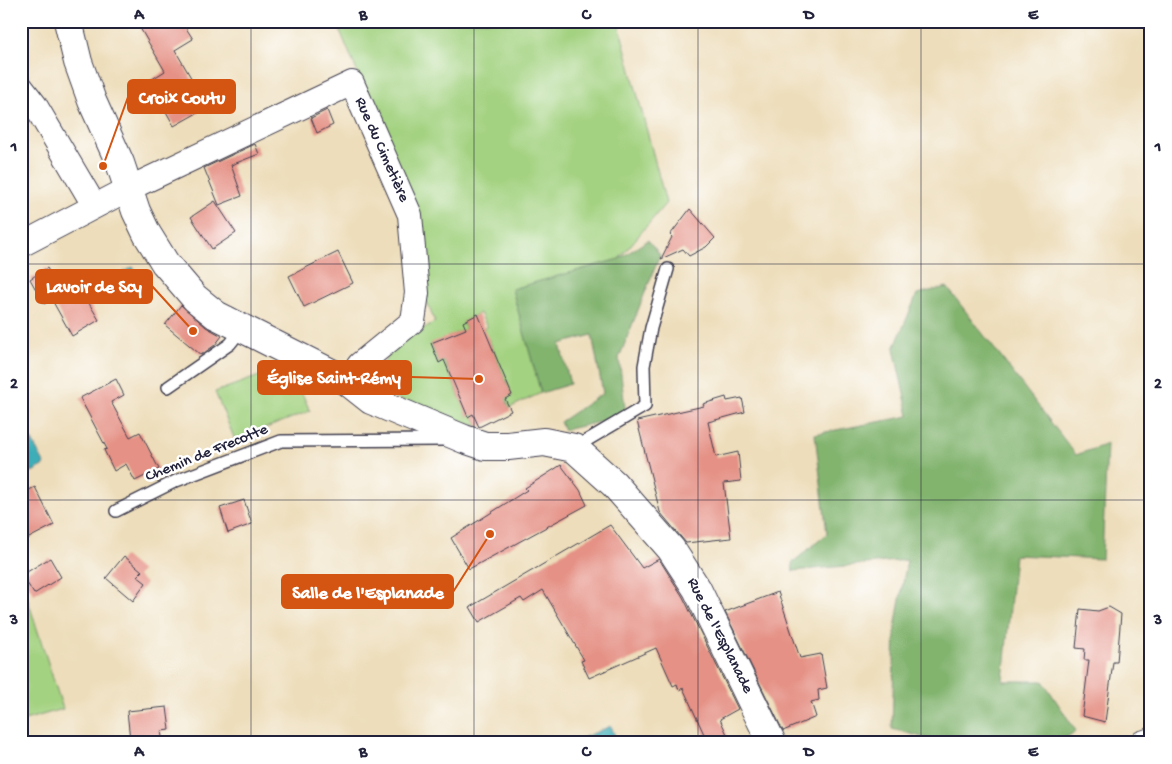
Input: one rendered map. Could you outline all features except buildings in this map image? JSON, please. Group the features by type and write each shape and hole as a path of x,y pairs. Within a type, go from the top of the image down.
{"street":[{"path":"68,21 78,62 92,101 120,163 147,234 179,281 195,298 216,315 346,381 371,400 464,439 485,446 508,446 544,442 574,448"},
{"name":"Rue du Cimetière","path":"21,245 128,188 352,83 410,215 417,294 413,321 360,364 346,381"},
{"path":"21,87 35,105 94,206"},
{"name":"Rue de l'Esplanade","path":"574,448 614,484 671,549 697,588 772,743"},
{"path":"1142,742 1151,740"}],"lane":[{"path":"574,448 645,406 644,366 651,328 668,269"},
{"path":"168,387 230,344 242,329"},
{"name":"Chemin de Frecotte","path":"116,511 176,481 281,441 464,439"}],"green space":[{"path":"336,21 618,21 666,203 619,259 512,289 541,393 509,408 506,398 512,395 489,340 481,330 487,327 480,313 463,322 466,329 431,344 439,363 444,361 468,416 473,414 479,427 408,403 383,389 377,382 386,360 398,345 414,333 435,322 423,292 416,213"},
{"path":"648,240 660,255 619,358 626,416 564,430 560,422 603,393 592,335 560,344 570,384 541,393 512,289 619,259"},
{"path":"947,287 1076,455 1107,444 1102,559 1015,555 1003,681 1043,681 1076,731 1058,743 944,743 892,729 895,628 907,560 793,571 792,563 827,534 815,434 909,416 894,349 917,294"},
{"path":"291,369 310,411 235,440 215,392 276,370"},
{"path":"21,579 63,709 21,721"}],"water":[{"path":"133,267 147,292 135,299 120,274"},
{"path":"31,439 45,465 32,472 21,452 21,444"},
{"path":"611,726 617,741 581,743 580,739"}],"place":[{"name":"Croix Coutu","path":"103,166"},
{"name":"Lavoir de Scy","path":"193,331"},
{"name":"Église Saint-Rémy","path":"479,379"},
{"name":"Salle de l'Esplanade","path":"490,534"}]}
